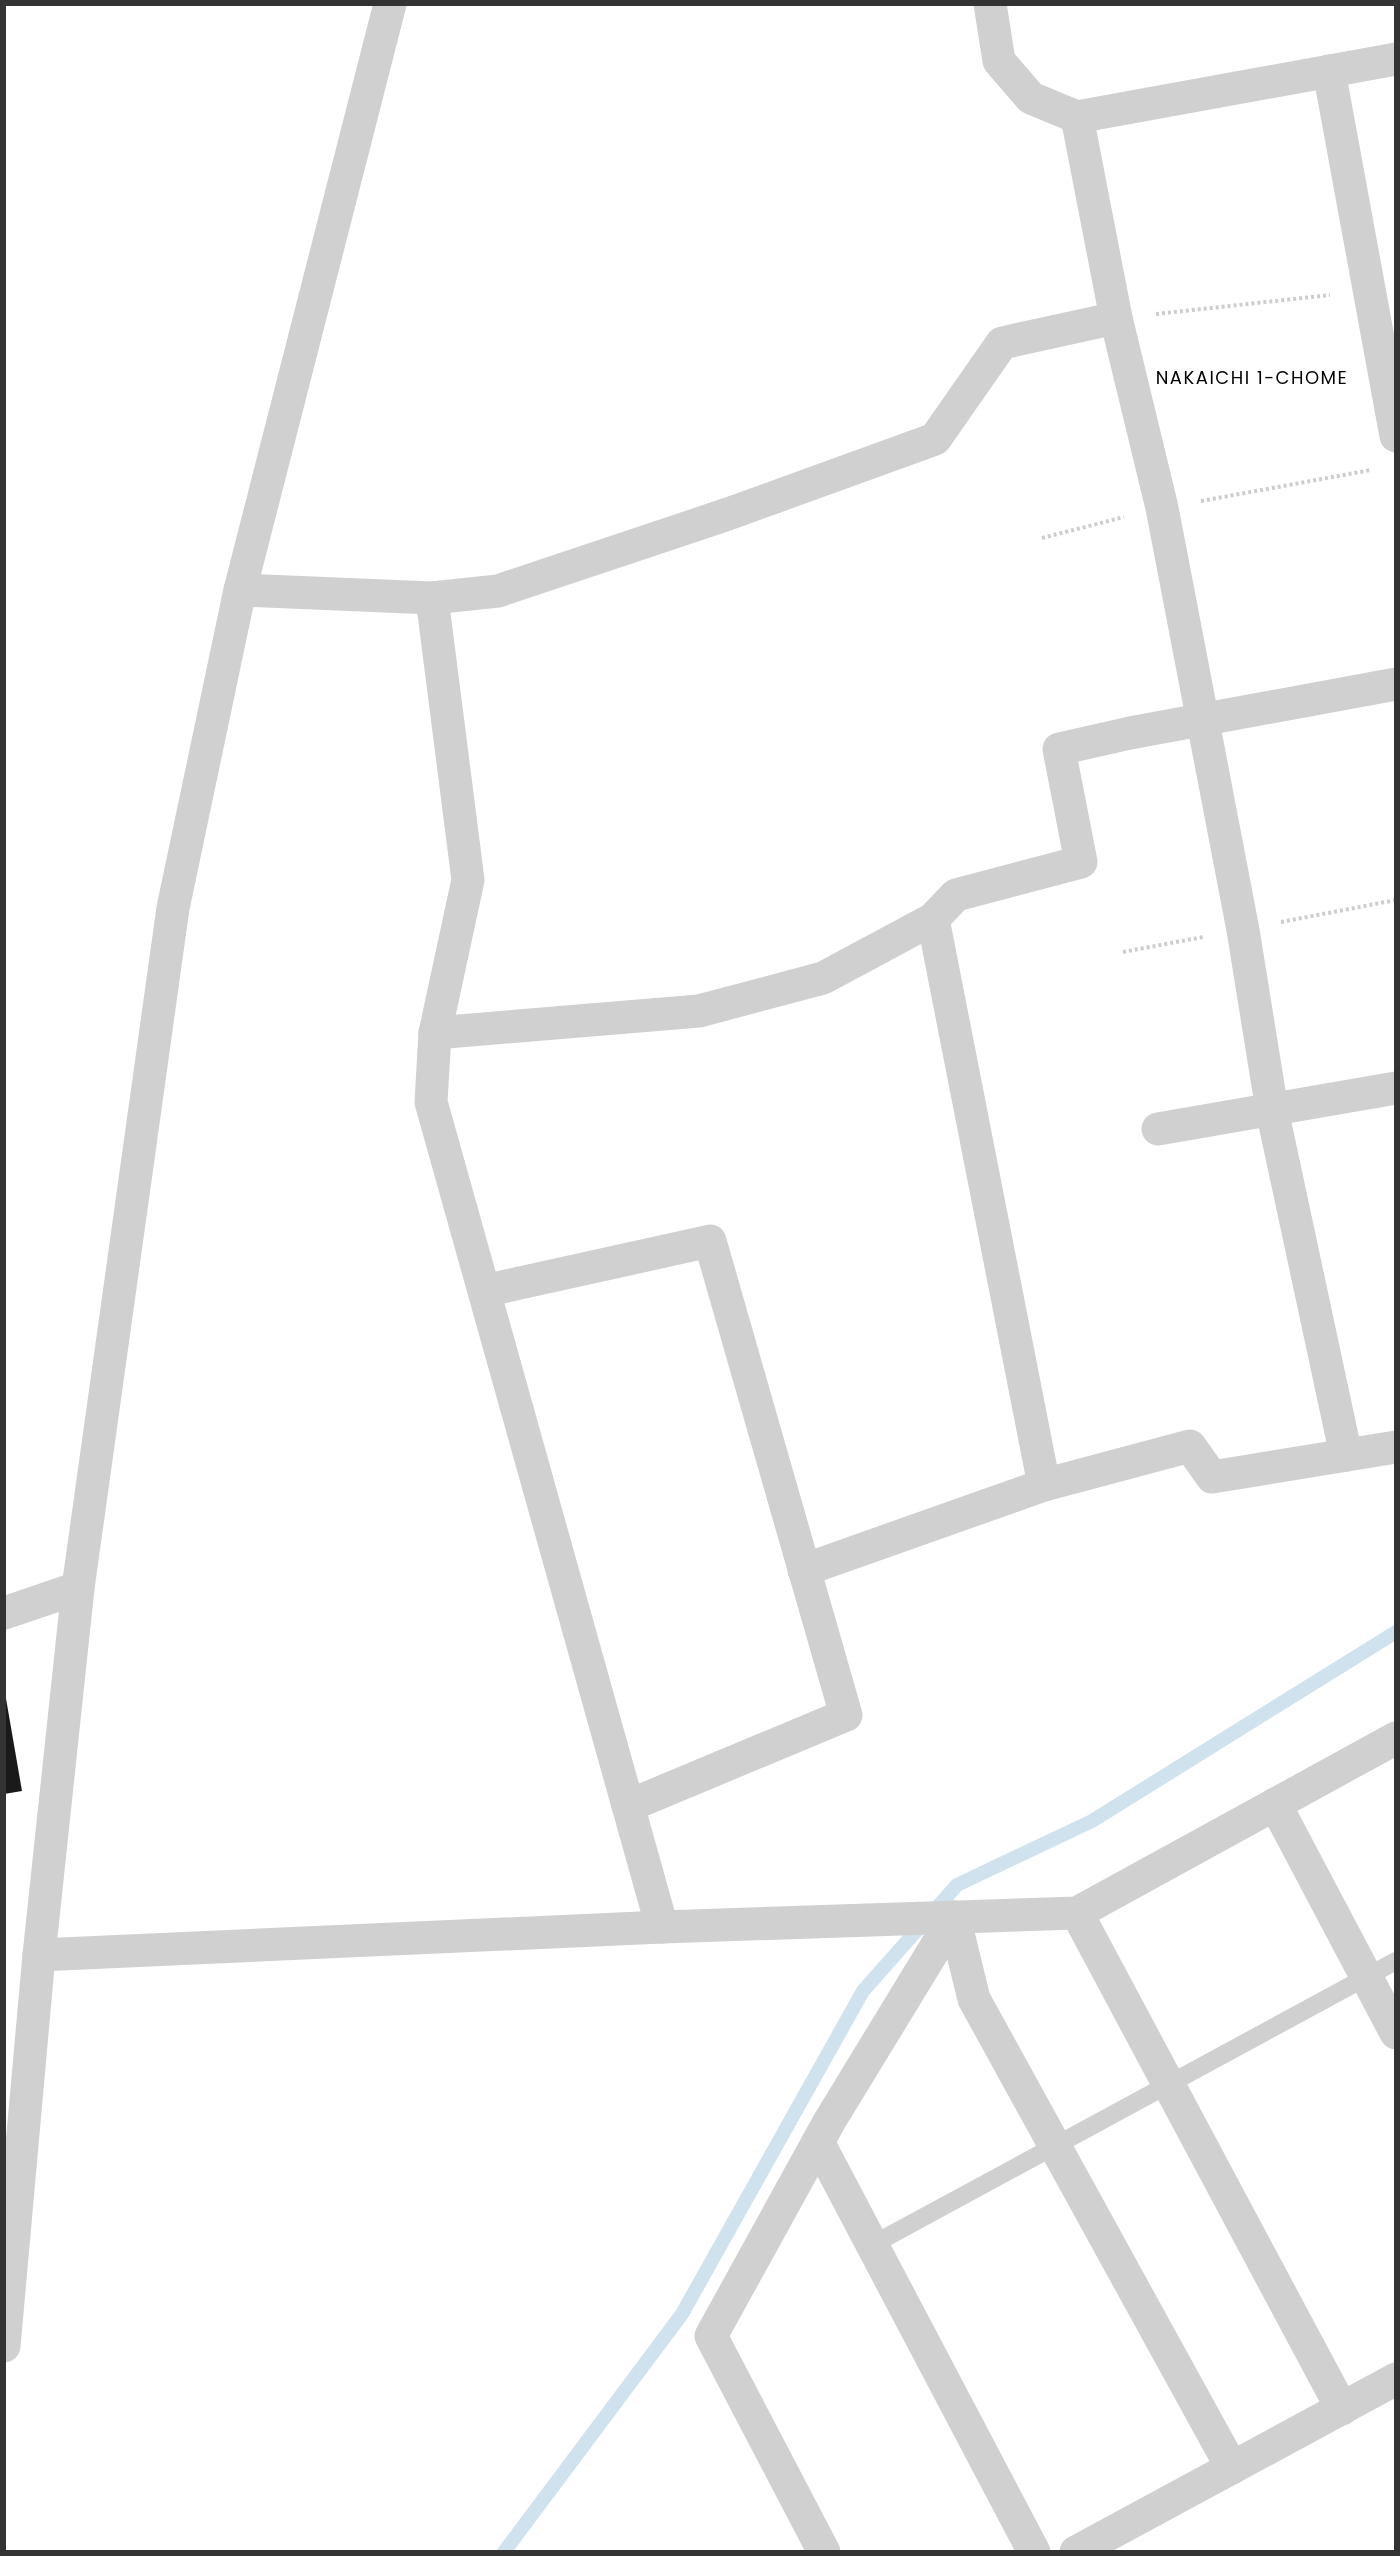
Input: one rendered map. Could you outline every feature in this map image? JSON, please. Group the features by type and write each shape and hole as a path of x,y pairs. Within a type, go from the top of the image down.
{"street":[{"path":"4,2346 39,1955 78,1588 173,908 240,590 390,4"},
{"path":"990,4 999,62 1031,98 1077,117 1395,59"},
{"path":"1329,71 1395,436"},
{"path":"1077,117 1116,318 1162,508 1243,930 1272,1110 1346,1455"},
{"path":"240,590 432,598 498,591 728,514 935,439 1002,343 1116,318"},
{"path":"432,598 468,880 435,1033 431,1102 662,1927"},
{"path":"435,1033 699,1011 823,978 933,919 956,895 1081,862 1059,749 1395,684"},
{"path":"933,919 1044,1485"},
{"path":"1158,1130 1395,1088"},
{"path":"484,1290 710,1240 846,1715 628,1806"},
{"path":"804,1570 1044,1485 1190,1446 1212,1477 1395,1447"},
{"path":"4,1613 78,1588"},
{"path":"39,1955 662,1927 1077,1913 1395,1738"},
{"path":"1275,1804 1395,2033"},
{"path":"1077,1913 1342,2409"},
{"path":"824,2552 711,2336 818,2142 954,1917"},
{"path":"954,1917 974,1999 1232,2468"},
{"path":"818,2142 1034,2552"},
{"path":"1076,2552 1395,2379"}],"lane":[{"path":"872,2245 1395,1961"}],"path":[{"path":"1116,318 1369,290"},
{"path":"1042,538 1162,508 1372,470"}],"building":[{"path":"4,1687 22,1791 4,1794"}],"waterway":[{"path":"504,2552 682,2314 863,1991 957,1885 1092,1821 1396,1632"}],"district":[{"name":"NAKAICHI 1-CHOME","path":"1252,377"}]}
